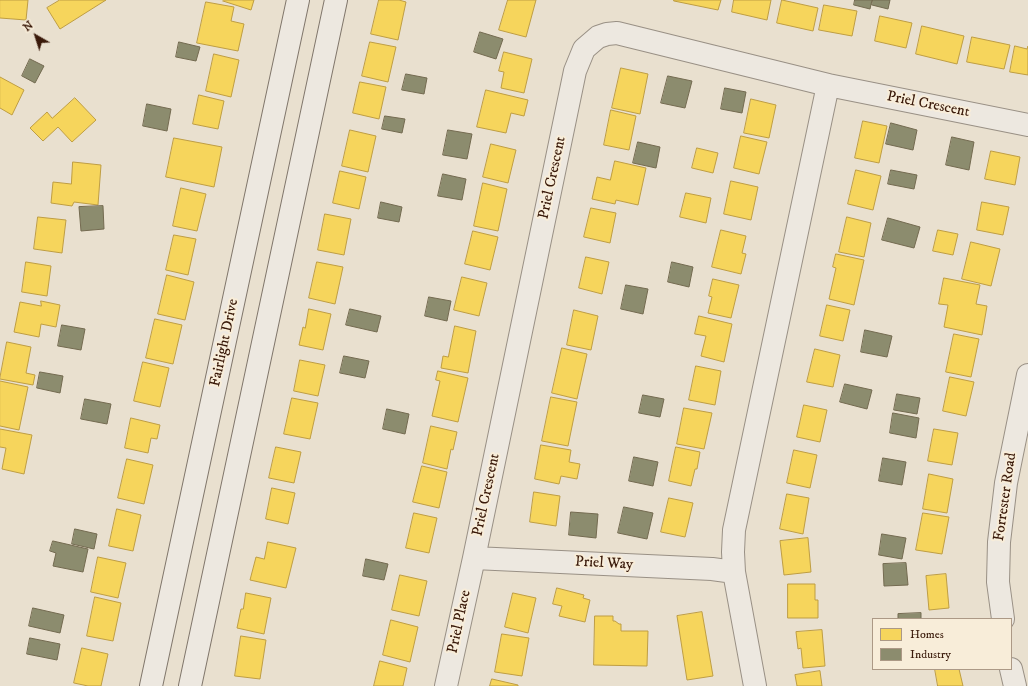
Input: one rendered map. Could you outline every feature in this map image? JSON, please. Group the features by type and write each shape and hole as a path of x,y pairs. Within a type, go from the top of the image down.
{"street":[{"name":"Fairlight Drive","path":"151,686 298,0"},
{"path":"190,686 336,0"},
{"name":"Priel Crescent","path":"474,558 575,71 584,48 598,37 617,33 828,85 1028,125"},
{"path":"755,686 734,572 734,530 828,85"},
{"name":"Forrester Road","path":"1003,618 998,582 999,542 1006,482 1028,375"},
{"name":"Priel Way","path":"474,558 712,569 734,572"},
{"name":"Priel Place","path":"446,686 474,558"},
{"path":"1011,670 1016,686"}],"building: Homes":[{"path":"0,0 28,0 26,20 0,18"},
{"path":"60,0 106,0 60,29 47,8"},
{"path":"254,0 251,10 223,1"},
{"path":"379,0 399,0 406,2 398,40 371,34"},
{"path":"508,0 536,0 526,37 499,30"},
{"path":"674,0 721,0 718,10"},
{"path":"734,0 771,0 767,20 732,12"},
{"path":"782,0 818,8 813,31 777,23"},
{"path":"206,2 234,7 231,21 244,24 238,51 197,43"},
{"path":"824,5 857,11 852,36 819,30"},
{"path":"880,16 912,23 906,48 875,41"},
{"path":"922,26 964,36 957,64 916,54"},
{"path":"972,37 1010,45 1004,69 967,62"},
{"path":"370,42 396,47 388,82 362,76"},
{"path":"1015,46 1027,49 1028,46 1028,75 1010,72"},
{"path":"504,52 532,59 524,93 501,88 504,72 499,71"},
{"path":"214,54 239,60 231,97 206,91"},
{"path":"621,68 648,74 640,114 612,108"},
{"path":"0,77 24,90 12,115 0,108"},
{"path":"360,82 386,87 379,119 353,113"},
{"path":"486,90 528,100 524,116 511,113 506,133 477,127"},
{"path":"199,95 224,101 218,129 193,124"},
{"path":"75,98 96,120 72,142 58,127 43,141 30,128 47,112 52,118"},
{"path":"751,99 776,105 769,138 744,133"},
{"path":"611,110 636,116 629,150 604,145"},
{"path":"863,121 887,126 879,163 855,158"},
{"path":"350,130 376,136 368,172 342,166"},
{"path":"741,136 767,142 759,174 734,168"},
{"path":"174,138 222,147 214,187 166,177"},
{"path":"491,144 516,150 508,183 483,177"},
{"path":"697,148 718,153 713,173 692,168"},
{"path":"991,151 1020,157 1015,185 985,179"},
{"path":"615,161 646,168 638,205 616,200 615,204 592,199 597,177 610,180"},
{"path":"73,162 101,165 98,205 74,202 72,206 51,203 53,182 71,184"},
{"path":"856,170 881,176 873,210 848,204"},
{"path":"340,171 366,177 359,209 333,203"},
{"path":"731,181 758,187 751,220 724,214"},
{"path":"483,183 507,189 498,231 474,226"},
{"path":"181,188 206,194 197,231 173,226"},
{"path":"686,193 711,198 706,223 680,217"},
{"path":"982,202 1009,207 1003,235 977,230"},
{"path":"591,208 616,213 610,243 584,237"},
{"path":"325,214 351,219 344,255 318,250"},
{"path":"38,217 66,220 62,253 34,249"},
{"path":"847,217 871,223 864,257 839,252"},
{"path":"721,230 746,236 742,253 746,254 741,274 712,267"},
{"path":"938,230 958,234 953,255 933,251"},
{"path":"473,231 498,237 490,270 465,264"},
{"path":"174,235 196,239 188,275 166,270"},
{"path":"971,242 1000,249 991,286 962,279"},
{"path":"836,254 864,260 854,305 829,299 836,268 833,267"},
{"path":"586,257 609,262 602,294 579,288"},
{"path":"26,262 51,266 47,296 22,292"},
{"path":"317,262 343,267 335,304 309,298"},
{"path":"167,275 194,282 185,320 158,314"},
{"path":"462,277 487,283 479,316 454,310"},
{"path":"944,278 980,285 976,304 987,306 982,335 944,327 948,305 939,304"},
{"path":"713,279 739,285 731,318 708,313 712,297 709,296"},
{"path":"41,301 60,305 56,327 41,324 39,337 14,332 20,302 41,306"},
{"path":"827,305 850,310 843,341 820,336"},
{"path":"309,309 331,314 323,350 299,345 303,327 305,328"},
{"path":"574,310 598,316 591,350 567,345"},
{"path":"699,316 732,324 724,362 701,356 706,336 695,334"},
{"path":"155,319 182,325 173,364 146,358"},
{"path":"455,326 476,331 468,373 441,368 443,356 448,357"},
{"path":"954,334 979,339 971,377 946,372"},
{"path":"7,342 31,347 26,373 35,375 33,385 0,379"},
{"path":"562,348 587,354 577,399 552,393"},
{"path":"815,349 840,355 833,387 807,382"},
{"path":"300,360 325,365 318,396 294,391"},
{"path":"143,362 169,368 160,407 134,401"},
{"path":"696,366 721,371 715,405 689,400"},
{"path":"438,371 468,378 458,422 432,416 440,381 436,380"},
{"path":"950,377 974,382 966,416 943,411"},
{"path":"0,381 28,387 19,430 0,426"},
{"path":"551,397 577,402 568,446 542,441"},
{"path":"292,398 318,403 310,439 284,434"},
{"path":"804,405 827,410 820,442 797,437"},
{"path":"684,408 712,413 704,449 677,444"},
{"path":"131,418 160,425 157,439 151,438 148,453 125,448"},
{"path":"431,426 457,432 453,450 451,449 447,469 423,463"},
{"path":"0,429 32,435 24,474 2,469 6,448 0,447"},
{"path":"934,429 958,433 952,465 928,461"},
{"path":"541,445 571,450 569,462 580,464 577,479 561,476 559,484 535,479"},
{"path":"276,447 301,452 294,483 269,478"},
{"path":"676,447 700,452 697,469 695,469 691,486 669,481"},
{"path":"794,450 817,455 810,488 787,483"},
{"path":"127,459 153,465 144,504 118,498"},
{"path":"422,466 447,472 439,508 413,502"},
{"path":"929,474 953,479 947,513 923,509"},
{"path":"272,488 295,493 288,524 266,519"},
{"path":"534,492 560,496 556,526 530,522"},
{"path":"787,494 809,498 803,534 780,529"},
{"path":"669,498 693,503 685,537 661,532"},
{"path":"117,509 141,515 133,551 109,546"},
{"path":"414,513 437,518 429,553 406,548"},
{"path":"923,513 949,517 942,554 916,550"},
{"path":"808,538 811,572 784,575 780,541"},
{"path":"268,542 296,548 286,588 250,580 256,557 264,559"},
{"path":"98,557 126,563 118,598 91,592"},
{"path":"946,574 949,608 929,610 926,576"},
{"path":"400,575 427,581 419,616 392,610"},
{"path":"788,584 815,584 815,600 818,600 818,618 788,618"},
{"path":"557,588 584,595 583,598 590,600 585,622 559,616 562,606 553,604"},
{"path":"246,593 271,598 264,634 237,628"},
{"path":"513,593 536,598 528,633 505,627"},
{"path":"95,597 121,603 113,641 87,636"},
{"path":"702,612 713,676 687,680 677,616"},
{"path":"595,616 613,616 613,621 621,624 621,631 648,631 647,666 594,665"},
{"path":"391,620 418,627 410,662 383,655"},
{"path":"822,630 825,666 803,668 801,648 798,649 796,632"},
{"path":"502,634 529,638 522,676 495,672"},
{"path":"241,636 266,640 260,679 235,676"},
{"path":"82,648 108,654 101,686 88,686 74,683"},
{"path":"380,661 407,668 403,686 374,686"},
{"path":"935,670 959,670 963,686 938,686"},
{"path":"820,671 822,686 797,686 795,675"},
{"path":"492,679 518,685 518,686 490,686"}],"building: Industry":[{"path":"855,0 872,0 870,9 854,5"},
{"path":"873,0 890,0 888,9 872,5"},
{"path":"480,32 503,39 496,59 474,52"},
{"path":"179,42 200,47 196,61 176,57"},
{"path":"30,59 44,66 35,83 22,76"},
{"path":"406,74 427,78 424,94 402,90"},
{"path":"668,76 692,81 685,108 661,103"},
{"path":"725,88 746,92 742,113 721,109"},
{"path":"147,104 171,109 167,131 143,126"},
{"path":"385,116 405,119 402,133 382,129"},
{"path":"891,123 917,130 913,150 886,144"},
{"path":"448,130 472,134 467,159 443,155"},
{"path":"952,137 974,142 969,170 946,165"},
{"path":"638,142 660,147 656,168 633,163"},
{"path":"891,170 917,175 914,189 888,184"},
{"path":"443,174 466,179 462,200 438,196"},
{"path":"381,202 402,207 399,222 378,218"},
{"path":"103,206 104,229 81,231 79,207"},
{"path":"888,218 920,227 914,248 882,240"},
{"path":"672,262 693,267 689,287 668,282"},
{"path":"626,285 648,289 643,314 621,309"},
{"path":"429,297 451,301 447,321 425,316"},
{"path":"350,309 381,316 377,332 346,325"},
{"path":"62,325 85,329 81,350 58,346"},
{"path":"865,330 892,336 887,357 861,352"},
{"path":"344,356 369,361 365,378 340,373"},
{"path":"40,372 63,376 60,393 37,388"},
{"path":"845,384 872,390 867,409 840,402"},
{"path":"897,394 920,398 917,414 894,410"},
{"path":"643,395 664,399 660,417 639,413"},
{"path":"85,399 111,404 107,424 81,419"},
{"path":"387,409 409,414 405,434 383,429"},
{"path":"893,413 919,418 916,438 890,433"},
{"path":"634,457 658,462 653,486 629,481"},
{"path":"883,458 906,462 902,485 879,481"},
{"path":"624,507 653,513 647,539 618,533"},
{"path":"571,512 598,514 596,538 569,535"},
{"path":"75,529 97,534 94,549 72,544"},
{"path":"882,534 906,538 902,559 879,555"},
{"path":"53,541 88,549 83,572 53,566 56,553 50,551"},
{"path":"366,559 388,564 384,580 363,576"},
{"path":"906,563 908,585 884,586 883,564"},
{"path":"33,608 64,615 60,633 29,626"},
{"path":"921,613 921,618 898,618 898,614"},
{"path":"30,638 60,644 57,660 27,654"}]}
